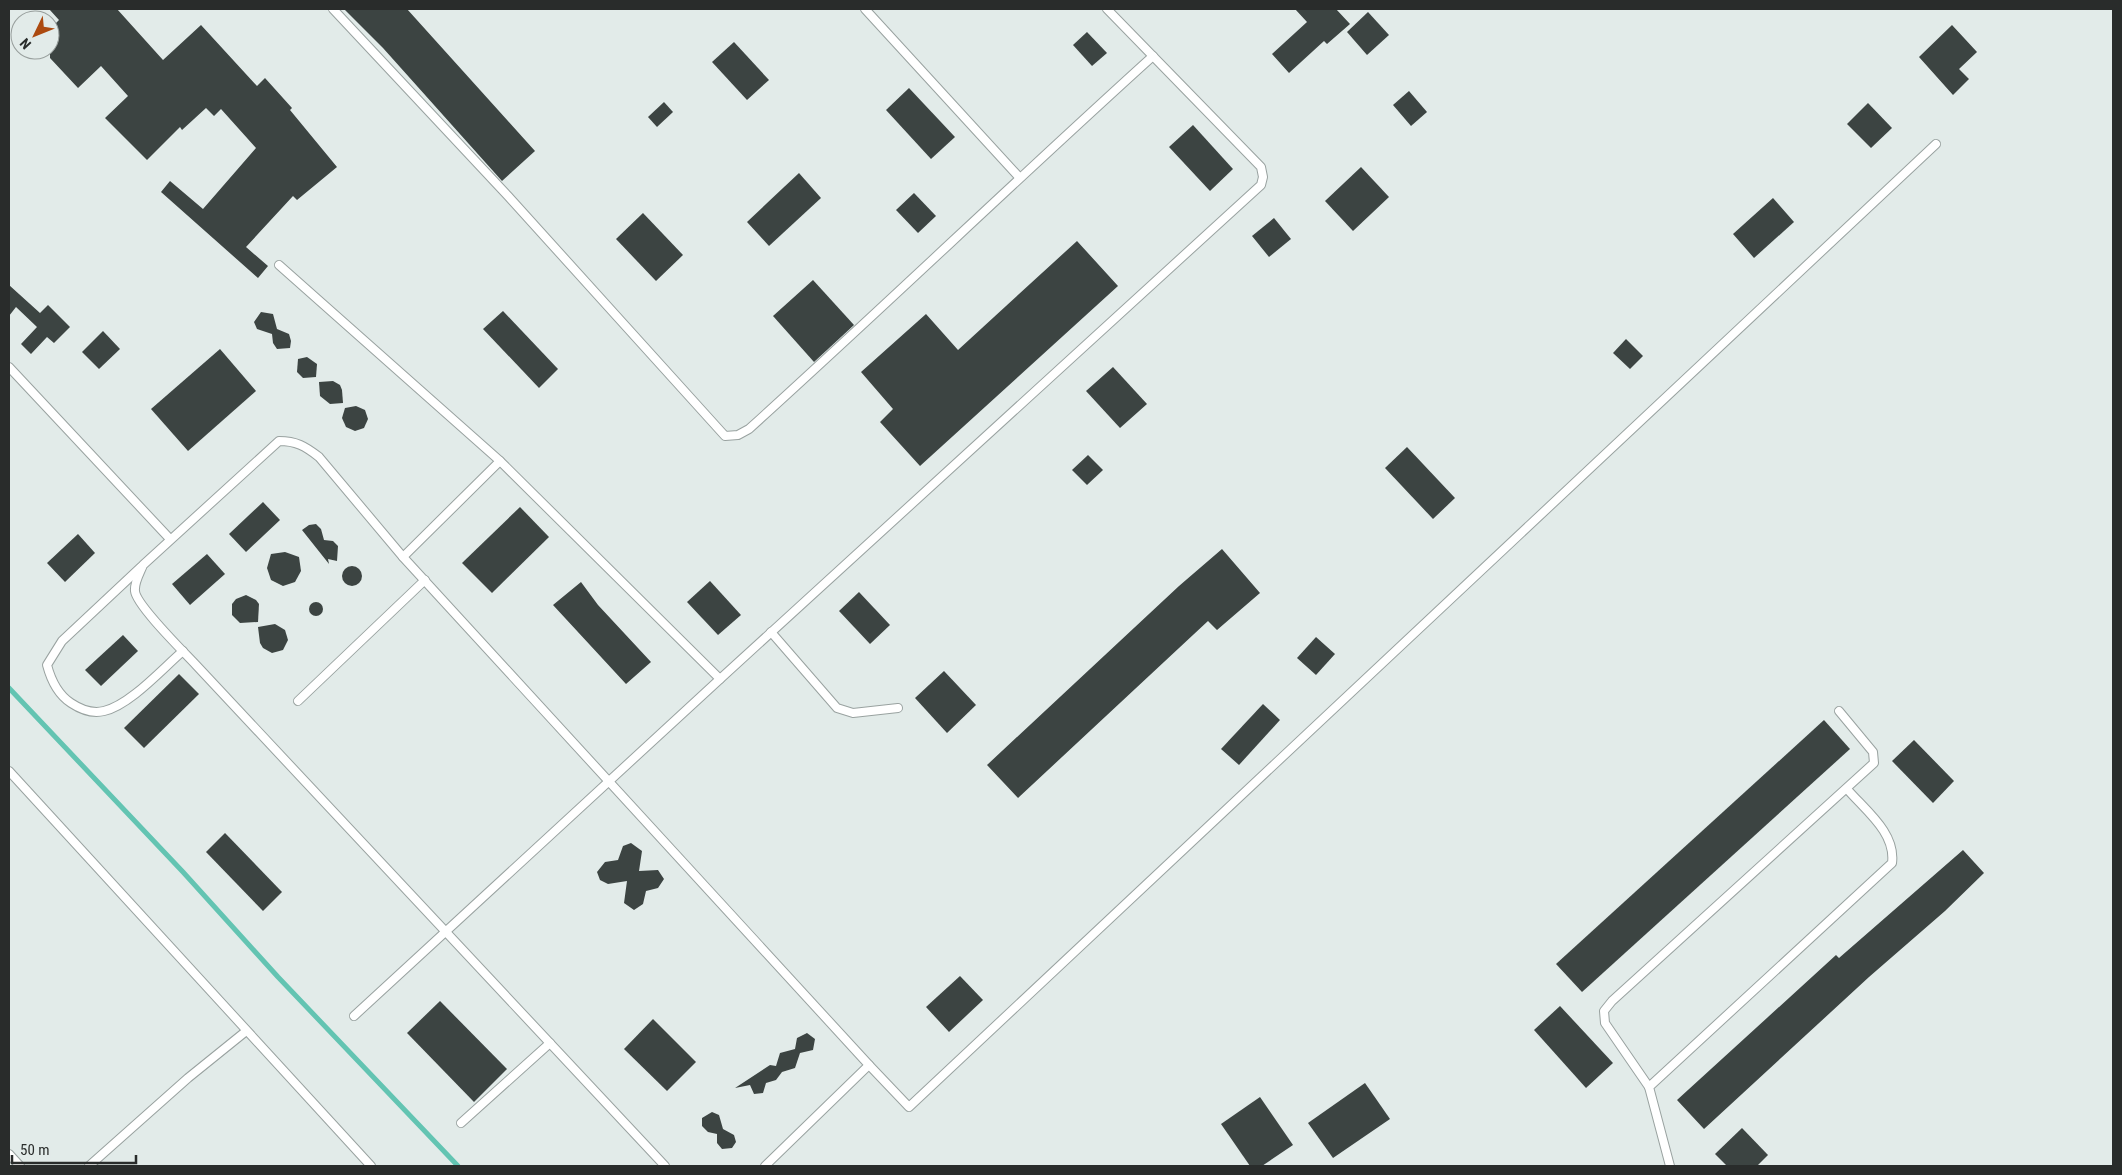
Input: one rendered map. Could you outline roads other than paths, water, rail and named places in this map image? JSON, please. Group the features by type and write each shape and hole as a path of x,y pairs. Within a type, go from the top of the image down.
{"lane":[{"path":"333,9 508,196 725,436 738,435 749,429 870,320 1019,177 1153,56"},
{"path":"865,9 1019,177"},
{"path":"354,1016 720,678 1261,185 1263,177 1261,167 1107,9"},
{"path":"183,651 120,705 102,712 82,710 63,698 50,679 47,665 62,641 170,539 279,441 293,441 305,446 319,457 403,557 909,1107 1936,144"},
{"path":"279,265 500,461 720,678"},
{"path":"9,367 170,539"},
{"path":"403,557 500,461"},
{"path":"143,565 135,584 135,593 145,609 665,1166"},
{"path":"298,701 425,580"},
{"path":"771,632 837,708 853,713 898,708"},
{"path":"1670,1166 1649,1087 1605,1024 1604,1012 1612,1002 1874,763 1873,752 1839,711"},
{"path":"9,771 245,1032 371,1166"},
{"path":"1649,1087 1892,863 1894,852 1890,838 1846,790"},
{"path":"90,1166 188,1078 245,1032"},
{"path":"461,1123 550,1043"},
{"path":"765,1166 869,1065"},
{"path":"9,1154 20,1166"}],"waterway":[{"path":"9,688 183,872 278,977 458,1166"}]}
